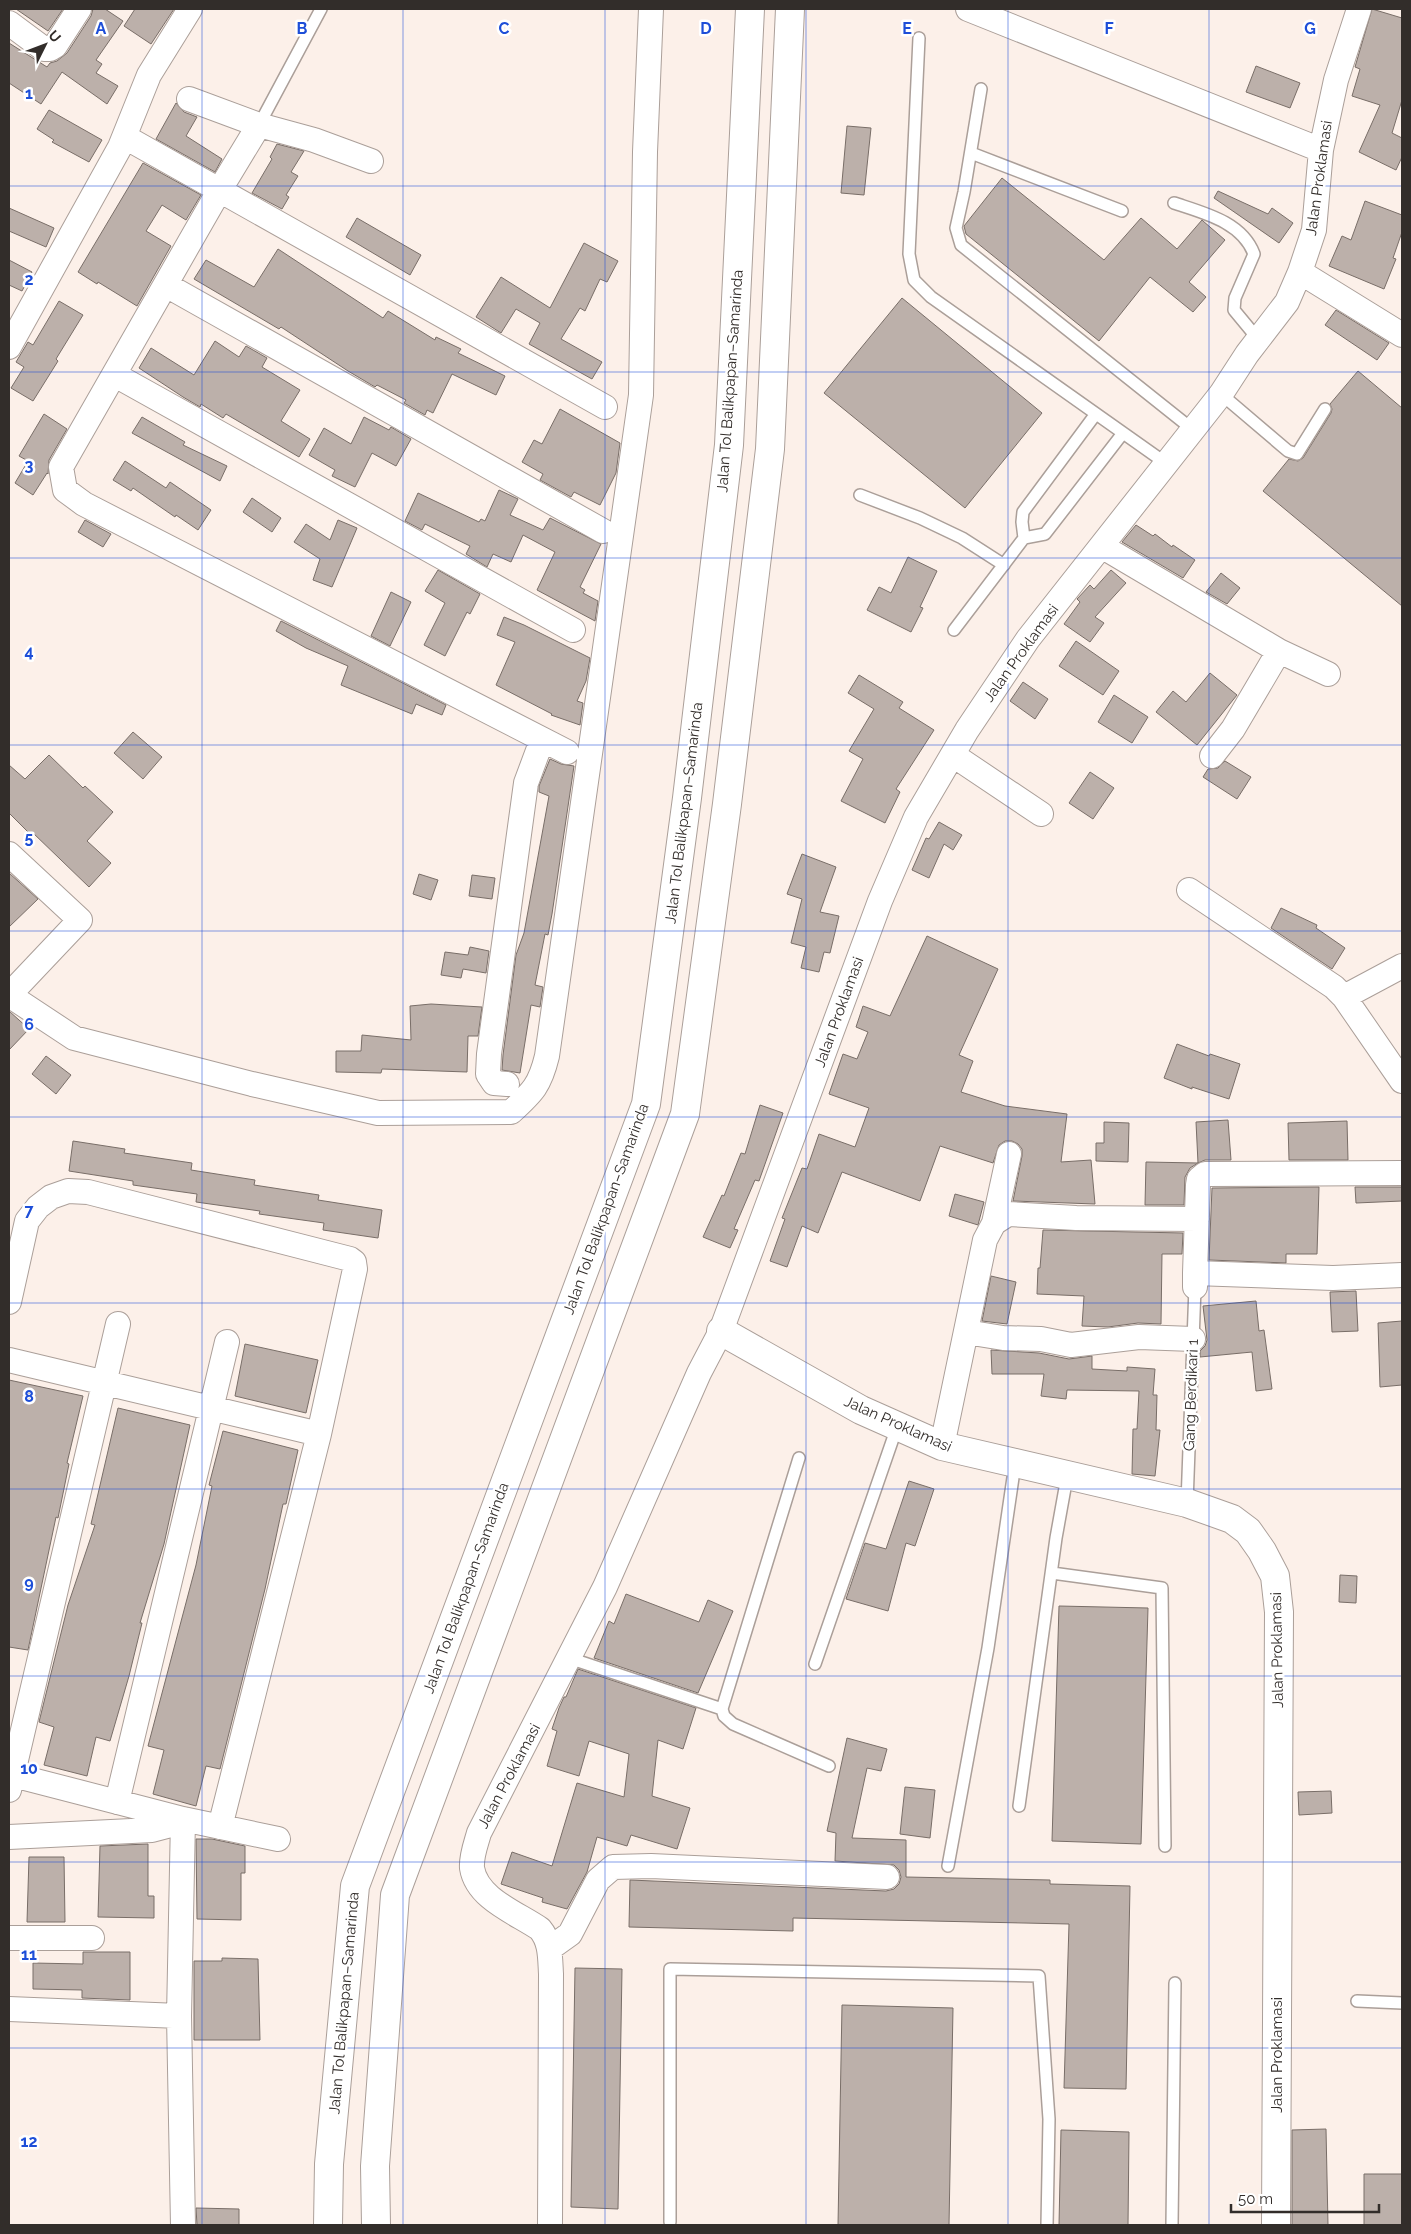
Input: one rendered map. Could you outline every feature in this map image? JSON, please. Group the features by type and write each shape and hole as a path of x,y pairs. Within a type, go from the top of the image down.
{"main road":[{"name":"Jalan Tol Balikpapan–Samarinda","path":"328,2225 329,2164 355,1886 646,1104 688,789 729,445 750,9"},
{"path":"376,2225 375,2166 394,1895 685,1114 726,814 770,449 790,9"},
{"name":"Jalan Proklamasi","path":"721,1331 861,1410 942,1446 1068,1477 1187,1503 1232,1519 1248,1532 1262,1551 1275,1576 1279,1612 1276,2225"},
{"path":"375,2166 384,2225"}],"street":[{"path":"9,23 44,49 50,49 55,46 79,9"},
{"path":"9,347 18,308 125,137 149,75 190,9"},
{"path":"9,854 80,920 9,995 74,1038 252,1084 378,1113 511,1112 533,1092 543,1073 547,1056 641,395 645,152 651,9"},
{"path":"968,9 1321,150"},
{"name":"Jalan Proklamasi","path":"550,2225 551,1974 549,1949 546,1937 540,1929 488,1896 478,1884 472,1868 473,1854 479,1833 605,1587 698,1374 721,1331 883,893 916,817 953,755 1028,639 1221,394 1258,339 1287,302 1300,272 1314,230 1321,150 1336,80 1359,9"},
{"path":"189,99 258,125 314,140 371,161"},
{"path":"258,125 61,468 65,490 84,504 567,752"},
{"path":"125,137 605,407"},
{"path":"1300,272 1402,335"},
{"path":"166,285 603,531"},
{"path":"115,375 573,630"},
{"path":"1103,546 1279,651 1328,674"},
{"path":"1212,756 1232,729 1279,651"},
{"path":"507,1084 494,1083 488,1074 488,1054 526,783 542,740"},
{"path":"953,755 1041,814"},
{"path":"1189,890 1326,980 1344,997 1402,1081"},
{"path":"1344,997 1402,966"},
{"path":"942,1446 985,1240 994,1223 1009,1154"},
{"path":"1402,1173 1205,1174 1199,1179 1198,1185 1195,1280 1402,1275"},
{"path":"9,1302 27,1221 38,1207 51,1197 68,1191 88,1192 350,1259 354,1262 355,1269 319,1434 220,1827"},
{"path":"994,1223 1008,1214 1076,1218 1197,1219"},
{"path":"118,1324 10,1779 278,1839"},
{"path":"966,1332 1003,1338 1041,1339 1071,1345 1139,1337 1193,1340"},
{"path":"118,1802 227,1342"},
{"path":"9,1360 319,1434"},
{"path":"9,1837 152,1830 171,1825 183,1819"},
{"path":"183,1819 179,2016 183,2225"},
{"path":"549,1949 570,1934 598,1880 613,1867 651,1866 887,1877"},
{"path":"9,1938 92,1938"},
{"path":"9,2009 179,2016"}],"lane":[{"path":"258,125 321,9"},
{"path":"919,38 908,254 914,280 930,297 1095,416 1167,464"},
{"path":"981,90 971,154 956,228 961,245 1192,429"},
{"path":"971,154 1122,211"},
{"path":"1174,203 1221,219 1249,241 1254,254 1235,298 1234,310 1258,339"},
{"path":"1221,394 1288,450 1297,454 1325,409"},
{"path":"954,630 1024,538 1022,518 1024,512 1095,416"},
{"path":"1024,538 1045,534 1123,434"},
{"path":"860,495 920,518 962,538 1004,565"},
{"name":"Gang Berdikari 1","path":"1187,1503 1195,1280"},
{"path":"815,1664 897,1427"},
{"path":"799,1458 722,1708 724,1716 733,1724 829,1766"},
{"path":"948,1866 988,1648 1015,1464"},
{"path":"1019,1806 1052,1573 1068,1477"},
{"path":"1052,1573 1162,1588 1165,1846"},
{"path":"569,1658 722,1708"},
{"path":"670,2222 670,1969 1039,1976 1049,2119 1047,2225"},
{"path":"1172,2225 1175,1982"},
{"path":"1357,2000 1402,2003"}],"building":[{"path":"16,9 63,9 48,31"},
{"path":"93,9 105,9 123,21 96,60 102,64 96,73 118,86 107,104 62,72 41,104 9,83 9,43 47,67 50,63 57,61 67,53 91,16"},
{"path":"135,9 174,9 151,44 124,26"},
{"path":"1372,9 1402,18 1402,100 1392,133 1402,138 1402,157 1396,170 1359,152 1380,105 1352,96 1360,69 1355,67"},
{"path":"1256,66 1300,83 1290,108 1246,92"},
{"path":"176,103 184,112 197,117 186,136 222,159 215,172 156,139"},
{"path":"49,110 102,140 89,162 52,142 54,140 37,129"},
{"path":"847,126 871,128 864,195 841,193"},
{"path":"277,144 304,151 291,172 298,176 286,195 289,197 282,209 252,193 272,159 270,157"},
{"path":"143,163 201,195 186,220 162,205 146,231 171,246 137,306 78,272"},
{"path":"1002,178 1104,260 1141,218 1177,249 1202,220 1225,240 1189,282 1206,297 1193,312 1150,277 1099,341 966,234 964,226"},
{"path":"1218,191 1268,214 1272,208 1293,223 1279,243 1214,198"},
{"path":"1365,201 1402,215 1402,232 1393,258 1396,259 1384,289 1329,266 1342,236 1351,240"},
{"path":"9,208 54,228 46,247 9,231"},
{"path":"357,218 421,255 410,275 346,237"},
{"path":"584,243 618,261 607,282 600,279 585,311 580,308 561,339 602,362 592,379 529,344 540,323 516,309 501,333 476,317 501,277 550,308"},
{"path":"278,249 383,318 388,311 435,340 436,337 461,349 458,353 505,376 496,395 452,374 433,413 427,410 425,415 404,403 406,400 377,385 375,387 281,327 279,329 194,279 206,260 254,287"},
{"path":"9,260 32,272 22,291 9,285"},
{"path":"902,298 1042,413 965,508 824,393"},
{"path":"59,301 83,315 56,359 58,361 33,401 11,388 24,367 16,362 28,342 33,345"},
{"path":"1336,310 1389,343 1377,360 1325,325"},
{"path":"215,341 239,357 246,346 267,358 262,367 300,390 281,421 310,439 299,457 226,414 223,418 201,404 200,407 139,368 151,348 194,375"},
{"path":"1358,371 1402,408 1402,606 1263,491 1289,459 1298,461 1303,458 1331,413 1330,404"},
{"path":"560,409 620,443 616,473 600,505 574,492 571,497 540,480 543,474 522,462 534,440 542,444"},
{"path":"44,414 67,429 49,460 48,474 33,495 15,483 28,461 19,456"},
{"path":"142,417 185,442 183,445 227,466 220,481 132,433"},
{"path":"364,417 389,430 391,427 411,439 396,466 372,453 355,487 332,476 335,470 309,455 324,428 351,444"},
{"path":"125,461 166,488 170,482 211,510 198,530 176,515 175,517 133,488 131,491 113,480"},
{"path":"499,490 518,499 510,515 543,530 550,518 601,544 580,587 585,590 583,593 598,601 595,621 537,590 555,552 523,535 511,562 493,554 487,567 466,554 470,546 425,524 422,530 405,521 418,493 479,522 481,519 485,521"},
{"path":"252,498 281,518 272,532 243,512"},
{"path":"85,520 111,534 103,547 78,532"},
{"path":"338,520 357,528 332,587 313,580 320,559 294,542 306,524 330,540"},
{"path":"1136,525 1153,536 1155,534 1172,547 1173,545 1195,560 1183,578 1122,542"},
{"path":"908,557 937,571 920,607 923,608 911,632 867,610 879,587 891,593"},
{"path":"438,570 480,594 470,614 467,612 445,656 424,645 445,603 425,591"},
{"path":"1111,570 1126,583 1095,617 1104,623 1090,642 1064,624 1080,602 1077,599 1090,585 1094,589"},
{"path":"1221,573 1240,588 1227,604 1206,592"},
{"path":"391,592 411,602 390,646 371,636"},
{"path":"504,617 590,658 586,681 577,701 583,703 580,725 551,715 496,685 515,642 497,635"},
{"path":"281,621 446,705 442,715 416,704 412,714 341,685 348,666 306,648 276,631"},
{"path":"1076,641 1119,671 1103,695 1059,666"},
{"path":"1210,673 1237,695 1197,745 1156,712 1173,691 1186,702"},
{"path":"859,675 903,702 899,708 934,730 896,789 900,792 885,823 841,801 863,759 849,751 874,709 848,693"},
{"path":"1023,682 1048,699 1035,719 1010,701"},
{"path":"1114,695 1148,717 1132,743 1098,722"},
{"path":"133,732 162,757 143,779 114,753"},
{"path":"49,755 83,788 85,786 113,812 87,841 111,863 89,887 32,832 30,834 9,813 9,765 25,779"},
{"path":"550,759 561,764 574,766 552,914 548,935 545,934 535,985 543,987 540,1007 531,1005 520,1073 502,1070 503,1055 516,955 524,933 549,796 539,792 539,786"},
{"path":"1225,761 1251,777 1237,799 1203,777 1208,769 1218,768"},
{"path":"1090,772 1114,788 1093,819 1069,803"},
{"path":"939,822 962,835 953,850 944,844 929,878 912,870 926,838 929,839"},
{"path":"802,854 836,867 820,912 839,916 830,953 824,952 819,972 801,968 806,947 791,943 802,899 787,894"},
{"path":"9,873 38,899 9,927"},
{"path":"419,874 438,880 431,900 413,894"},
{"path":"472,875 495,878 492,899 469,896"},
{"path":"1281,908 1317,925 1316,928 1345,948 1332,969 1271,928"},
{"path":"927,936 998,969 959,1055 973,1061 961,1092 1005,1106 1067,1114 1061,1162 1091,1160 1095,1204 1013,1201 1022,1149 1012,1141 1005,1141 999,1145 993,1163 940,1146 920,1201 842,1172 818,1233 802,1226 787,1267 770,1261 785,1219 782,1218 802,1168 807,1169 819,1134 855,1147 869,1108 829,1094 843,1054 857,1059 868,1032 856,1027 863,1006 890,1016"},
{"path":"470,947 489,951 486,973 463,969 461,978 441,975 445,952 468,955"},
{"path":"431,1004 482,1007 478,1036 468,1036 467,1072 382,1069 381,1073 336,1072 336,1051 361,1051 362,1035 411,1040 410,1006"},
{"path":"9,1011 29,1029 9,1050"},
{"path":"1177,1044 1209,1056 1210,1054 1240,1064 1229,1099 1192,1087 1192,1089 1164,1078"},
{"path":"46,1056 71,1075 56,1094 32,1074"},
{"path":"760,1105 783,1113 759,1181 755,1180 734,1229 738,1230 730,1248 703,1237 722,1195 724,1196 741,1153 745,1154"},
{"path":"1228,1120 1231,1160 1205,1160 1198,1163 1196,1122"},
{"path":"1347,1121 1348,1160 1289,1160 1288,1123"},
{"path":"1104,1122 1129,1123 1128,1162 1096,1161 1096,1143 1104,1143"},
{"path":"73,1141 125,1149 124,1153 192,1163 191,1170 255,1180 254,1185 319,1195 318,1200 382,1210 378,1238 323,1230 324,1223 259,1214 260,1211 196,1202 197,1194 133,1185 133,1181 69,1171"},
{"path":"1146,1162 1198,1163 1190,1168 1185,1177 1184,1205 1145,1205"},
{"path":"1319,1187 1317,1254 1286,1254 1286,1263 1209,1260 1212,1188"},
{"path":"1355,1187 1402,1187 1402,1201 1356,1203"},
{"path":"955,1194 984,1202 978,1225 949,1216"},
{"path":"1043,1230 1183,1233 1182,1254 1162,1254 1161,1324 1138,1323 1108,1327 1082,1326 1084,1296 1037,1294"},
{"path":"991,1276 1016,1282 1007,1324 982,1321"},
{"path":"1356,1291 1358,1331 1332,1332 1330,1292"},
{"path":"1256,1301 1259,1331 1264,1330 1272,1389 1256,1391 1252,1352 1200,1357 1200,1351 1205,1346 1207,1340 1203,1306"},
{"path":"1402,1321 1402,1385 1380,1387 1378,1323"},
{"path":"245,1344 318,1360 306,1413 235,1396"},
{"path":"991,1350 1039,1353 1069,1359 1092,1356 1092,1369 1127,1371 1127,1367 1155,1369 1153,1395 1157,1395 1156,1430 1160,1430 1155,1476 1132,1474 1133,1429 1137,1429 1139,1391 1067,1390 1066,1399 1041,1396 1044,1374 992,1374"},
{"path":"9,1380 83,1396 28,1650 9,1647"},
{"path":"118,1408 190,1425 164,1544 140,1623 142,1623 129,1676 110,1741 96,1737 87,1776 44,1765 54,1727 39,1722 68,1605 95,1525 91,1524"},
{"path":"223,1431 298,1450 286,1504 283,1504 265,1589 220,1769 206,1766 196,1806 153,1794 164,1750 148,1746 196,1565 212,1486 209,1485"},
{"path":"909,1481 934,1489 915,1546 906,1543 888,1611 846,1599 865,1543 886,1549"},
{"path":"1340,1575 1357,1576 1356,1603 1339,1602"},
{"path":"626,1594 699,1622 708,1600 733,1611 698,1693 594,1658 609,1621 614,1624"},
{"path":"1059,1606 1148,1608 1141,1844 1052,1841"},
{"path":"578,1669 696,1708 683,1749 658,1740 652,1796 690,1808 677,1849 631,1835 627,1846 597,1837 587,1872 567,1909 542,1902 543,1898 501,1884 512,1852 552,1866 577,1783 624,1797 629,1754 589,1741 579,1776 547,1766 557,1731 552,1729 559,1708"},
{"path":"847,1738 887,1749 881,1771 867,1768 852,1838 906,1840 906,1877 1050,1880 1050,1884 1130,1886 1126,2089 1064,2088 1069,1924 793,1918 793,1931 629,1927 630,1880 886,1891 894,1889 899,1884 901,1877 899,1870 894,1865 835,1861 836,1833 827,1831"},
{"path":"905,1787 935,1790 930,1838 900,1834"},
{"path":"1331,1791 1332,1813 1299,1815 1298,1792"},
{"path":"196,1839 212,1839 245,1846 245,1873 241,1873 241,1920 197,1919"},
{"path":"148,1844 148,1896 154,1896 154,1918 98,1917 100,1846"},
{"path":"29,1857 64,1857 65,1922 27,1922"},
{"path":"83,1952 130,1952 130,2000 82,1998 82,1990 33,1989 33,1963 83,1964"},
{"path":"222,1958 258,1959 260,2040 194,2040 194,1961 222,1961"},
{"path":"575,1968 622,1969 618,2209 571,2207"},
{"path":"842,2005 953,2008 949,2225 838,2225"},
{"path":"1326,2129 1328,2225 1292,2225 1292,2130"},
{"path":"1061,2130 1129,2132 1128,2225 1059,2225"},
{"path":"1364,2174 1402,2174 1402,2225 1364,2225"},
{"path":"196,2208 239,2209 239,2225 197,2225"}]}
